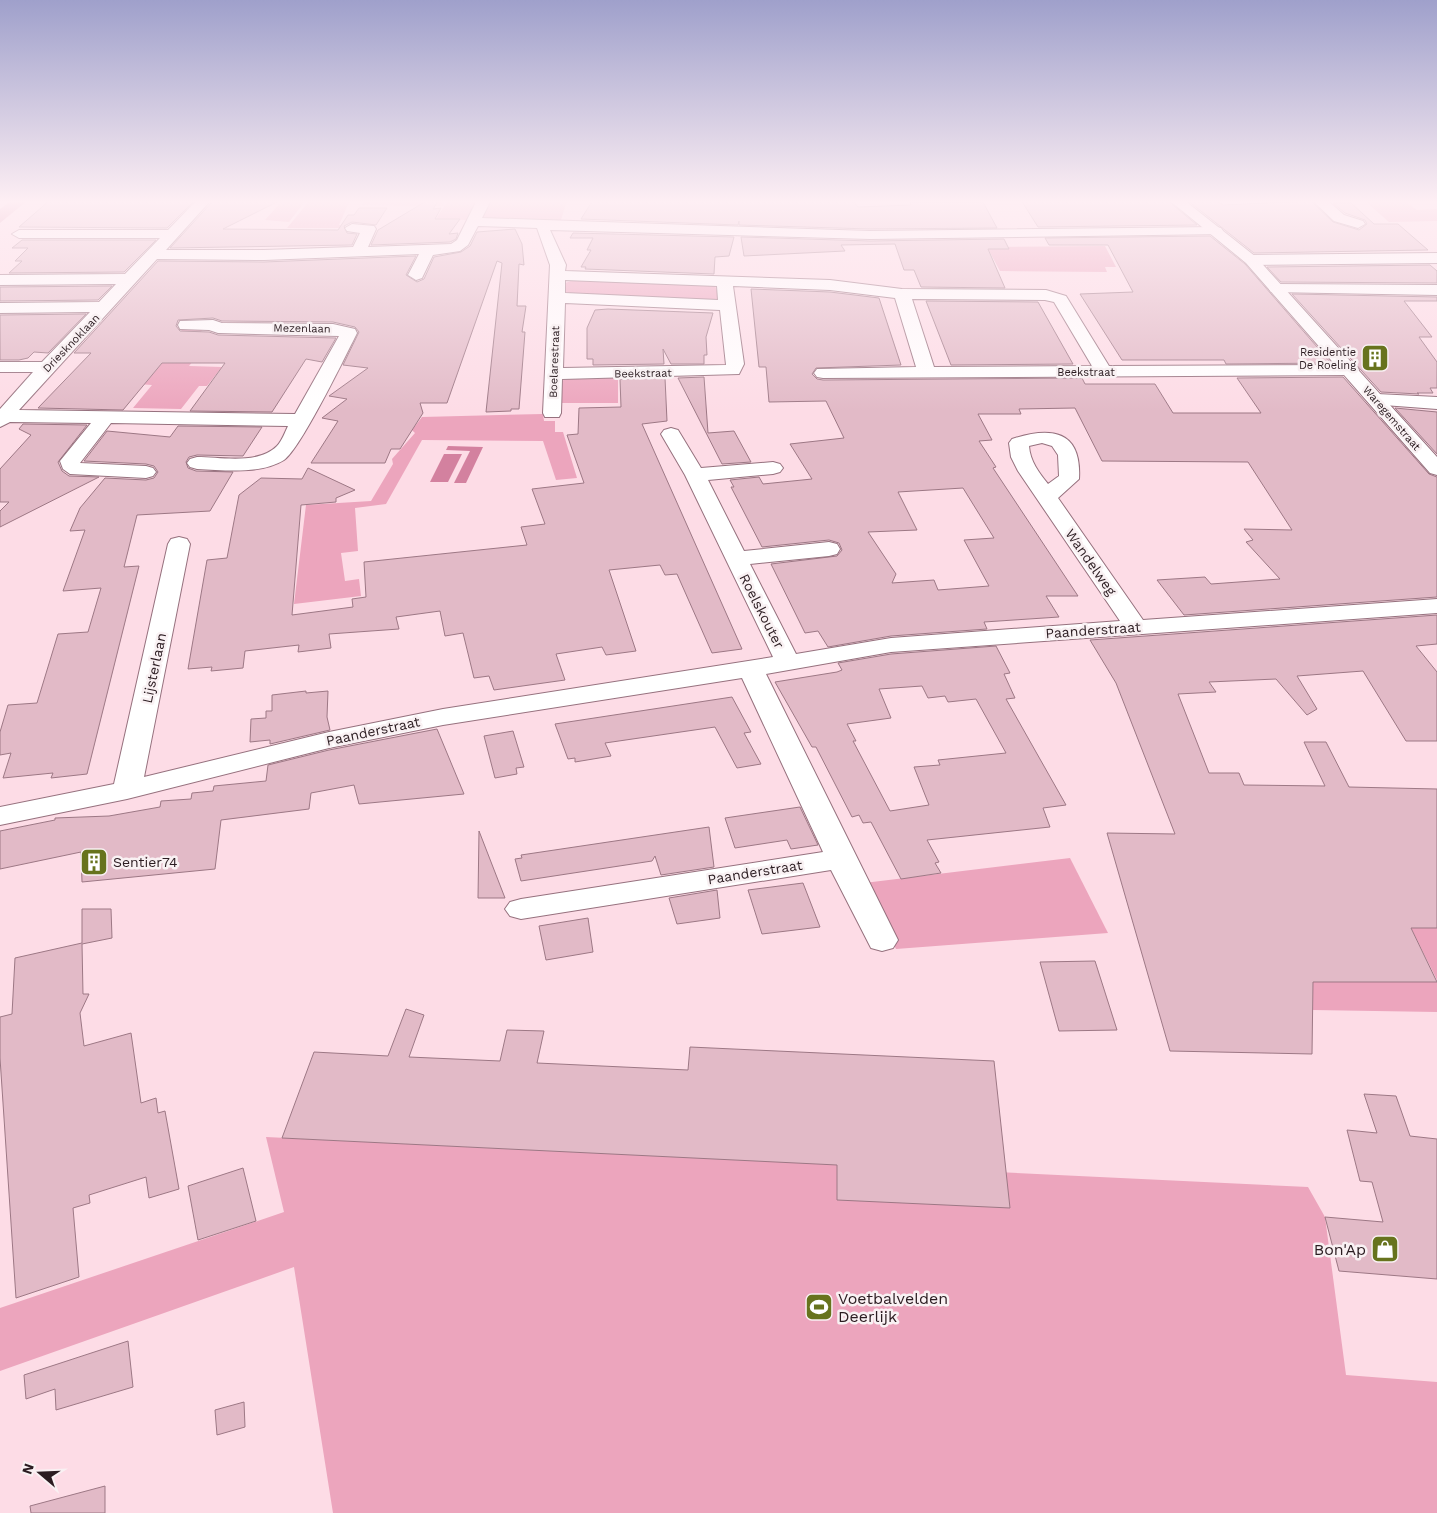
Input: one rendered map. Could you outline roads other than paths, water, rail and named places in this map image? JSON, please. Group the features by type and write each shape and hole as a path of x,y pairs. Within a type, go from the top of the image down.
{"street":[{"name":"Driesknoklaan","path":"2,419 47,367 137,271"},
{"path":"416,275 418,271"},
{"name":"Boelarestraat","path":"552,413 558,271"},
{"name":"Waregemstraat","path":"1261,271 1437,469"},
{"path":"558,275 830,285 902,294 1046,295 1060,299 1104,372"},
{"path":"0,280 129,280"},
{"path":"557,298 728,305 724,281"},
{"path":"1277,288 1437,290"},
{"path":"902,294 927,373"},
{"name":"Beekstraat","path":"554,374 713,380 733,370 735,364 728,305"},
{"path":"0,308 104,308"},
{"name":"Mezenlaan","path":"186,325 214,325 218,328 347,330 349,335 283,451 271,459 250,463 197,463"},
{"path":"0,367 47,367"},
{"name":"Beekstraat","path":"823,374 1350,370"},
{"path":"1377,400 1437,403"},
{"path":"2,419 106,417 301,420"},
{"path":"106,417 70,460 70,466 77,470 146,472"},
{"name":"Roelskouter","path":"671,434 695,475 788,663"},
{"path":"695,475 773,468"},
{"name":"Wandelweg","path":"1046,497 1135,626"},
{"name":"Lijsterlaan","path":"127,790 179,544"},
{"name":"Roelskouter","path":"736,559 829,549"},
{"name":"Paanderstraat","path":"0,816 127,790 330,740 443,717 891,645 1135,626 1437,606"},
{"path":"750,669 882,940"},
{"name":"Paanderstraat","path":"521,909 841,859"}],"place":[{"name":"Residentie De Roeling","path":"1375,358"},
{"name":"Sentier74","path":"94,862"},
{"name":"Bon'Ap","path":"1385,1249"},
{"name":"Voetbalvelden Deerlijk","path":"819,1307"}]}
